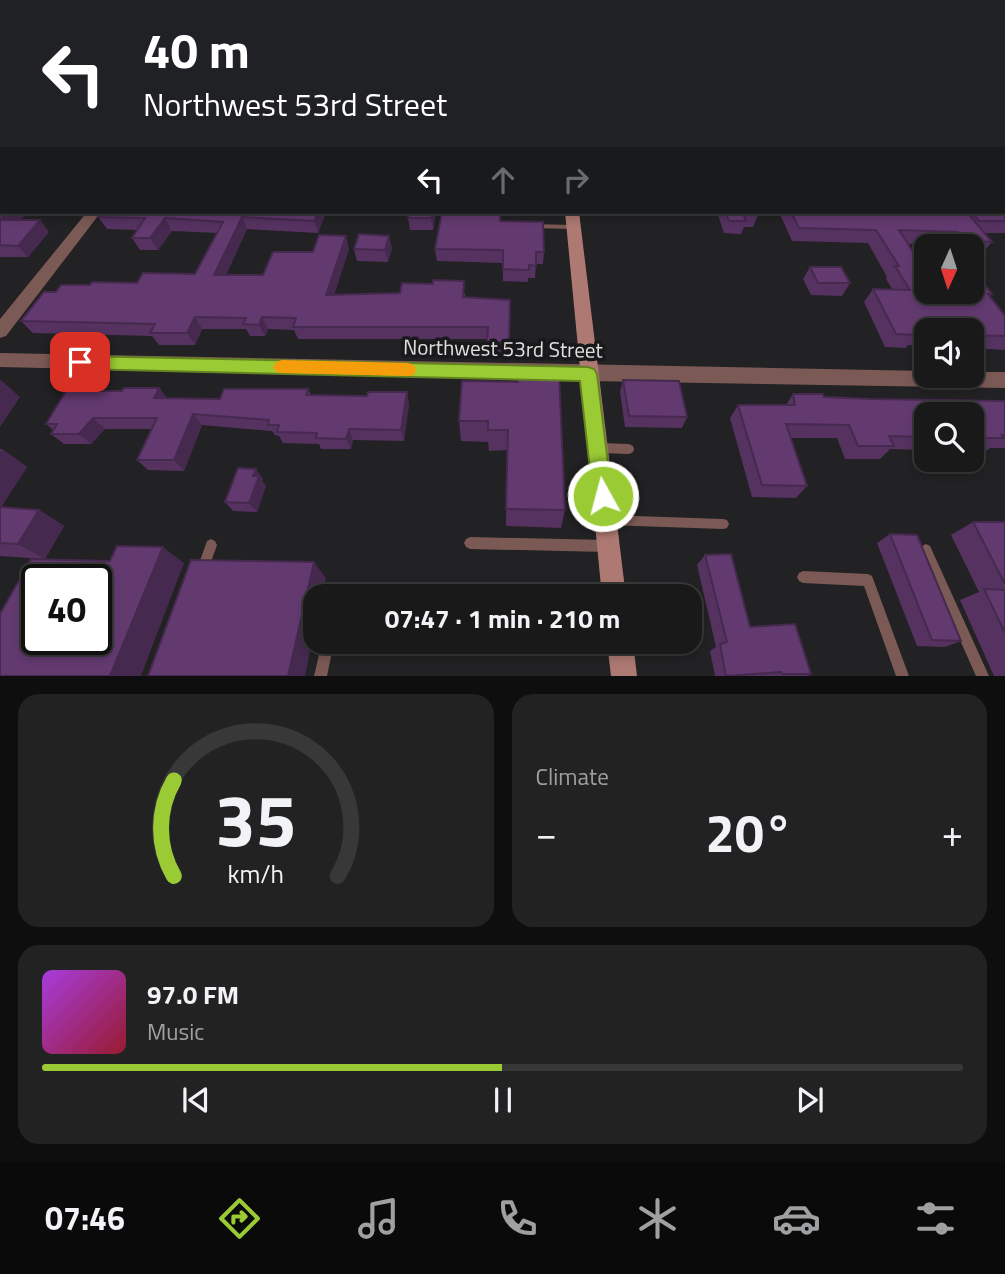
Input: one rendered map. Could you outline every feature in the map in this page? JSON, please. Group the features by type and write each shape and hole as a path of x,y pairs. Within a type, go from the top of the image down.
{"street":[{"path":"0,331 92,214"},
{"path":"573,220 613,584"},
{"name":"Northwest 53rd Street","path":"0,360 588,374 1005,380"},
{"path":"621,654 624,676"}],"lane":[{"path":"527,226 573,220"},
{"path":"597,448 629,449"},
{"path":"605,520 723,524"},
{"path":"470,543 609,547"},
{"path":"198,584 211,545"},
{"path":"926,550 983,676"},
{"path":"803,578 868,580 903,676"},
{"path":"320,676 325,654"}],"building":[{"path":"100,214 317,214 314,221 242,217 214,275 263,275 273,252 313,252 319,235 346,236 326,295 400,293 402,283 464,281 463,297 510,300 509,342 487,342 488,327 293,327 296,318 262,317 259,325 243,324 246,318 195,317 187,333 150,333 155,324 21,321 44,292 56,292 61,285 90,285 92,282 137,283 143,273 195,274 223,222 165,218 150,238 132,238 145,218 98,217"},
{"path":"409,214 432,214 431,218 408,218"},
{"path":"442,214 500,214 500,221 543,222 544,252 536,252 536,266 529,265 529,270 503,269 503,250 435,249"},
{"path":"726,214 743,214 746,221 729,221"},
{"path":"792,214 969,214 992,242 984,242 984,234 899,230 914,253 914,304 984,304 984,284 992,294 988,294 1005,316 1005,336 984,335 984,318 914,318 914,335 896,334 873,289 910,290 895,266 899,266 876,230 799,228"},
{"path":"974,214 1005,214 1005,221 979,221"},
{"path":"0,220 40,220 18,246 0,245"},
{"path":"359,234 389,236 385,250 354,249"},
{"path":"810,267 841,267 850,283 818,283"},
{"path":"518,373 559,374 565,510 506,509 508,430 488,430 488,421 459,421 462,381 518,382"},
{"path":"623,380 679,381 687,417 629,416"},
{"path":"124,388 159,388 154,398 220,399 224,389 308,389 306,395 367,396 368,392 407,392 401,430 349,429 346,439 316,438 317,433 277,432 279,425 268,425 269,420 193,414 174,460 137,460 157,418 93,418 79,434 51,434 57,424 46,424 66,391 122,391"},
{"path":"793,394 871,399 1005,401 1005,435 1002,435 1004,438 984,438 984,402 914,402 914,437 889,436 894,446 858,446 849,425 786,424 807,486 762,485 738,405 795,405"},
{"path":"238,468 256,469 253,476 259,476 249,503 225,502"},
{"path":"0,507 39,510 18,544 0,543"},
{"path":"973,522 1005,522 1005,584"},
{"path":"890,534 917,535 961,641 932,640"},
{"path":"117,546 163,547 110,676 0,676 0,614 21,577 21,655 112,655 112,564 28,564 31,559 110,561"},
{"path":"731,554 750,627 795,624 811,674 781,672 726,676 720,644 727,642 705,555"},
{"path":"191,560 314,562 309,584 303,584 303,610 288,676 148,676"},
{"path":"984,589 1005,590 1005,633"}],"slow traffic":[{"path":"282,367 408,370"}],"route":[{"path":"80,362 588,374 603,496"}]}
